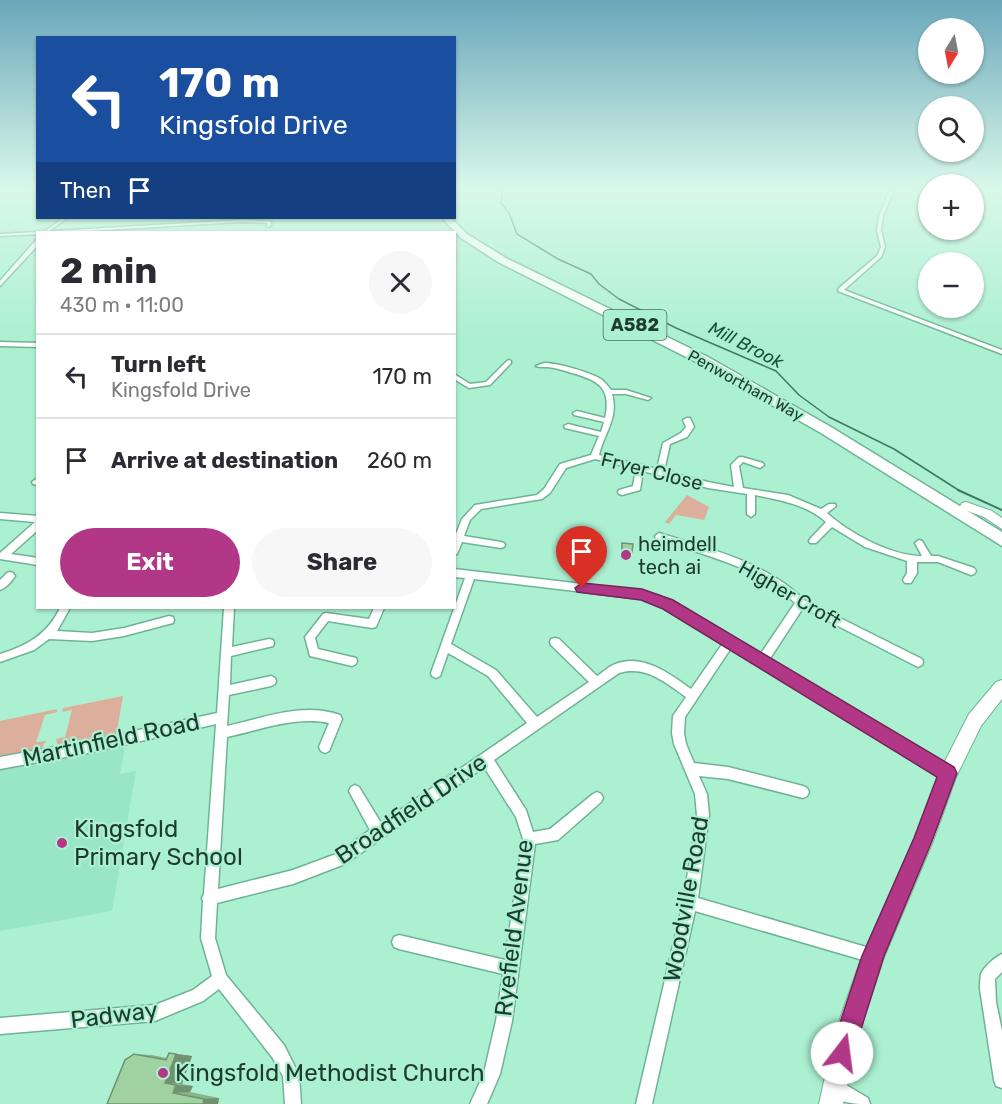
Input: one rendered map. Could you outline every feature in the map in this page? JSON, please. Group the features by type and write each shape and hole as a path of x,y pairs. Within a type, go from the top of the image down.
{"highway":[{"name":"Penwortham Way","path":"468,239 502,260 683,350 826,430 1002,540"},
{"name":"Penwortham Way","path":"826,430 895,464 1002,529"}],"street":[{"path":"881,239 883,247 879,257 841,289 849,296 1002,352"},
{"path":"0,284 36,243"},
{"path":"0,344 36,345"},
{"path":"456,377 469,386 488,384 509,362"},
{"path":"539,366 553,364 598,380 610,392 626,392 648,398"},
{"path":"570,378 577,372"},
{"path":"595,456 596,446 608,421 610,392"},
{"path":"577,413 608,421"},
{"path":"660,472 667,443 684,435 690,427 687,420"},
{"path":"568,426 603,435"},
{"name":"Fryer Close","path":"466,519 478,507 539,497 547,491 564,466 595,456 708,485 788,498 821,513 831,522 868,545 912,559"},
{"path":"739,490 735,465 742,459 760,465"},
{"path":"636,488 640,467"},
{"path":"622,492 636,488 645,491"},
{"path":"751,492 751,514"},
{"path":"821,513 832,506"},
{"path":"966,506 988,514 1002,524"},
{"path":"0,516 36,519"},
{"path":"456,516 466,519 456,547"},
{"path":"813,542 831,522"},
{"path":"2,556 36,526"},
{"name":"Higher Croft","path":"659,536 749,568 794,593 801,603 918,662"},
{"path":"460,538 501,545"},
{"path":"918,543 928,558"},
{"path":"2,556 36,562"},
{"path":"908,580 912,573 912,559 928,558 949,561 971,571"},
{"path":"456,573 642,595 679,610 948,773"},
{"path":"0,586 10,576"},
{"path":"436,673 471,576"},
{"path":"763,660 801,603"},
{"path":"0,658 26,650 49,634 64,609"},
{"path":"229,609 208,938 220,979 278,1051 291,1075 293,1104"},
{"path":"352,661 314,653 310,637 326,617 372,624 379,609"},
{"path":"49,634 92,637 169,620"},
{"name":"Woodville Road","path":"644,1104 690,903 703,815 701,794 692,769 684,758 678,733 679,716 730,641"},
{"path":"555,642 595,681"},
{"path":"227,652 269,643"},
{"path":"447,647 492,673 535,724"},
{"name":"Broadfield Drive","path":"209,898 315,870 340,859 595,681 624,665 638,664 662,674 693,696"},
{"path":"224,691 271,681"},
{"path":"862,1104 833,1095 846,1036 873,956 923,841 948,773 975,720 1000,695"},
{"path":"222,733 307,714 326,715 336,719 325,747"},
{"name":"Martinfield Road","path":"0,763 88,747 222,717"},
{"name":"Ryefield Avenue","path":"478,1104 492,1074 511,969 529,839 522,814 486,759"},
{"path":"692,769 728,773 803,792"},
{"path":"354,790 379,833"},
{"path":"529,839 553,835 597,798"},
{"path":"690,903 873,956"},
{"path":"399,942 511,969"},
{"path":"1002,961 988,976 986,998 1002,1063 1002,1080"},
{"name":"Padway","path":"0,1026 155,1013 198,996 220,979"}],"shaded area":[{"path":"687,495 709,507 704,520 676,515 669,524 665,522"},
{"path":"123,696 116,736 58,747 56,739 65,737 72,710 62,712 63,708"},
{"path":"57,709 57,712 45,715 36,742 46,741 40,751 0,759 0,721"},
{"name":"Kingsfold Primary School","path":"125,747 120,774 136,771 112,911 0,931 0,770"}],"building":[{"path":"622,543 633,544 632,552 622,551"},
{"name":"Kingsfold Methodist Church","path":"169,1053 176,1054 165,1083 176,1085 173,1093 204,1099 203,1104 107,1104 125,1060 134,1054 166,1060"}],"waterway":[{"name":"Mill Brook","path":"524,239 558,259 591,274 599,284 619,299 676,328 776,371 799,395 829,417 894,449 960,491"},
{"name":"Mill Brook","path":"960,491 1002,510"}],"place":[{"name":"heimdell tech ai","path":"626,555"},
{"name":"Kingsfold Primary School","path":"62,843"},
{"name":"Kingsfold Methodist Church","path":"163,1073"}],"route":[{"path":"582,588 657,599 763,660 948,773 923,841 873,956 842,1053"}]}
